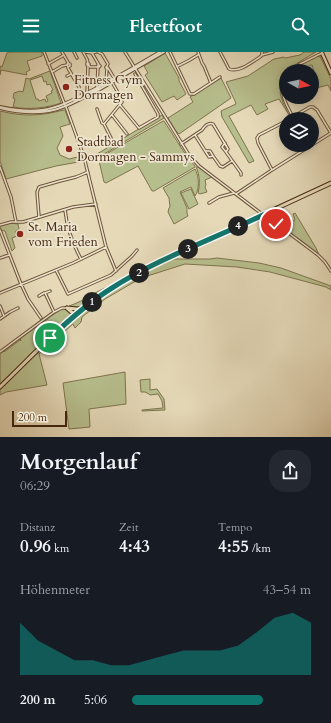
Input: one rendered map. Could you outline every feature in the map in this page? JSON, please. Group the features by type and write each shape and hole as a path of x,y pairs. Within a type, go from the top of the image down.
{"main road":[{"path":"322,53 331,73"},
{"path":"0,387 76,314 112,288 134,275 331,183"},
{"path":"67,308 82,309"},
{"path":"67,308 76,314"},
{"path":"73,309 76,314"}],"street":[{"path":"44,52 81,147 106,247 116,271"},
{"path":"62,52 78,87 79,98"},
{"path":"74,52 77,58"},
{"path":"84,52 97,52 102,54 108,64 106,83"},
{"path":"84,52 88,65 87,93"},
{"path":"125,52 188,155 199,166 235,194 318,255 331,271"},
{"path":"65,106 112,81 114,78 135,68 160,52"},
{"path":"0,108 32,111 65,106 164,52"},
{"path":"170,52 178,66 190,94 194,94 220,77"},
{"path":"220,52 231,71"},
{"path":"227,72 244,67 262,55 272,52"},
{"path":"92,53 98,66 97,88"},
{"path":"178,66 188,61 198,53 211,83"},
{"path":"300,64 322,53"},
{"path":"48,64 64,55"},
{"path":"52,72 62,66 69,65"},
{"path":"83,65 107,68"},
{"path":"107,68 114,78"},
{"path":"67,76 71,74"},
{"path":"120,105 139,128 158,118 158,114 135,74"},
{"path":"104,124 122,102 112,81"},
{"path":"302,112 310,107 318,112"},
{"path":"97,110 102,123 104,124 112,140"},
{"path":"209,203 219,197 235,194 331,133 319,113"},
{"path":"111,115 127,134"},
{"path":"181,144 209,124 213,124 228,148 226,152"},
{"path":"272,170 257,140 261,134 279,125"},
{"path":"195,135 209,157 213,156 221,167 232,161"},
{"path":"225,143 222,147 235,164 241,175"},
{"path":"0,167 11,197 16,222"},
{"path":"39,218 37,192 39,188 88,172"},
{"path":"0,224 23,222 80,206 96,204"},
{"path":"65,210 72,241 82,259"},
{"path":"0,230 28,299 42,318"},
{"path":"0,293 82,259 106,247"},
{"path":"56,270 68,294 116,271 137,250"},
{"path":"0,258 9,255"},
{"path":"39,296 50,291"},
{"path":"45,293 54,312"},
{"path":"0,306 4,316"},
{"path":"0,319 18,308"},
{"path":"0,352 54,312 62,308 67,308"}],"green space":[{"path":"42,52 42,56 27,61 30,70 26,72 27,75 1,70 0,75 0,66 2,67 7,53"},
{"path":"304,52 316,52 297,64 279,64 279,99 265,104 268,109 257,115 251,105 229,116 254,161 249,163 222,117 221,111 236,104 226,82 248,76 274,59 300,55"},
{"path":"165,53 186,94 177,100 174,96 162,102 145,75 148,73 144,66"},
{"path":"320,56 331,79 331,91 328,85 319,87 319,64 302,64 312,58"},
{"path":"50,71 61,103 38,108 13,107 15,99 13,98 14,93 20,91 23,92 26,78 29,79","holes":["42,76 44,82 46,81 47,85 50,84 53,90 51,91 52,93 46,96 48,101 46,102 45,99 39,101 36,99 30,80"]},
{"path":"221,78 231,98 179,134 168,118 193,102 190,97"},
{"path":"282,104 284,104 287,112"},
{"path":"65,110 70,124 60,127 63,136 57,148 60,155 69,159 82,156 84,161 56,166 6,179 0,161 0,111 32,115 47,114"},
{"path":"162,115 164,118 99,157 86,160 86,158 92,157"},
{"path":"163,121 195,167 154,191 152,191 138,166 106,183 104,182 99,161 101,157"},
{"path":"196,167 199,167 212,177 205,180 207,192 200,194 198,193 199,180"},
{"path":"195,169 198,182 197,193 195,196 191,187 180,192 187,208 188,216 174,224 168,212 170,207 169,198 163,188"},
{"path":"191,189 198,204 189,209 181,193"},
{"path":"295,213 319,255 281,227 295,220 293,214"},
{"path":"10,223 18,224 19,229 15,232 17,236 12,238 15,248 12,251 5,231 1,230 0,227 1,225"},
{"path":"217,258 259,263 281,268 331,286 331,290 326,287 270,272 237,267 185,264 141,278 105,299 82,317 81,322 75,328 73,324 39,354 47,385 6,392 0,395 0,389 51,340 77,316 111,290 134,277 173,259"},
{"path":"114,285 83,306 69,306 102,289"},
{"path":"62,309 67,309 72,313 70,317 0,384 0,353 3,351 4,352 20,340 21,341 20,338"},
{"path":"125,372 126,404 89,409 90,427 69,429 63,383"},
{"path":"150,379 150,390 157,389 164,399 165,410 142,411 163,408 162,401 158,394 150,395 145,392 141,392 140,380"}],"place":[{"name":"Fitness Gym Dormagen","path":"66,87"},
{"name":"Stadtbad Dormagen - Sammys","path":"69,149"},
{"name":"St. Maria vom Frieden","path":"20,234"}],"route":[{"path":"50,338 95,299 134,275 265,214 276,224"}]}
